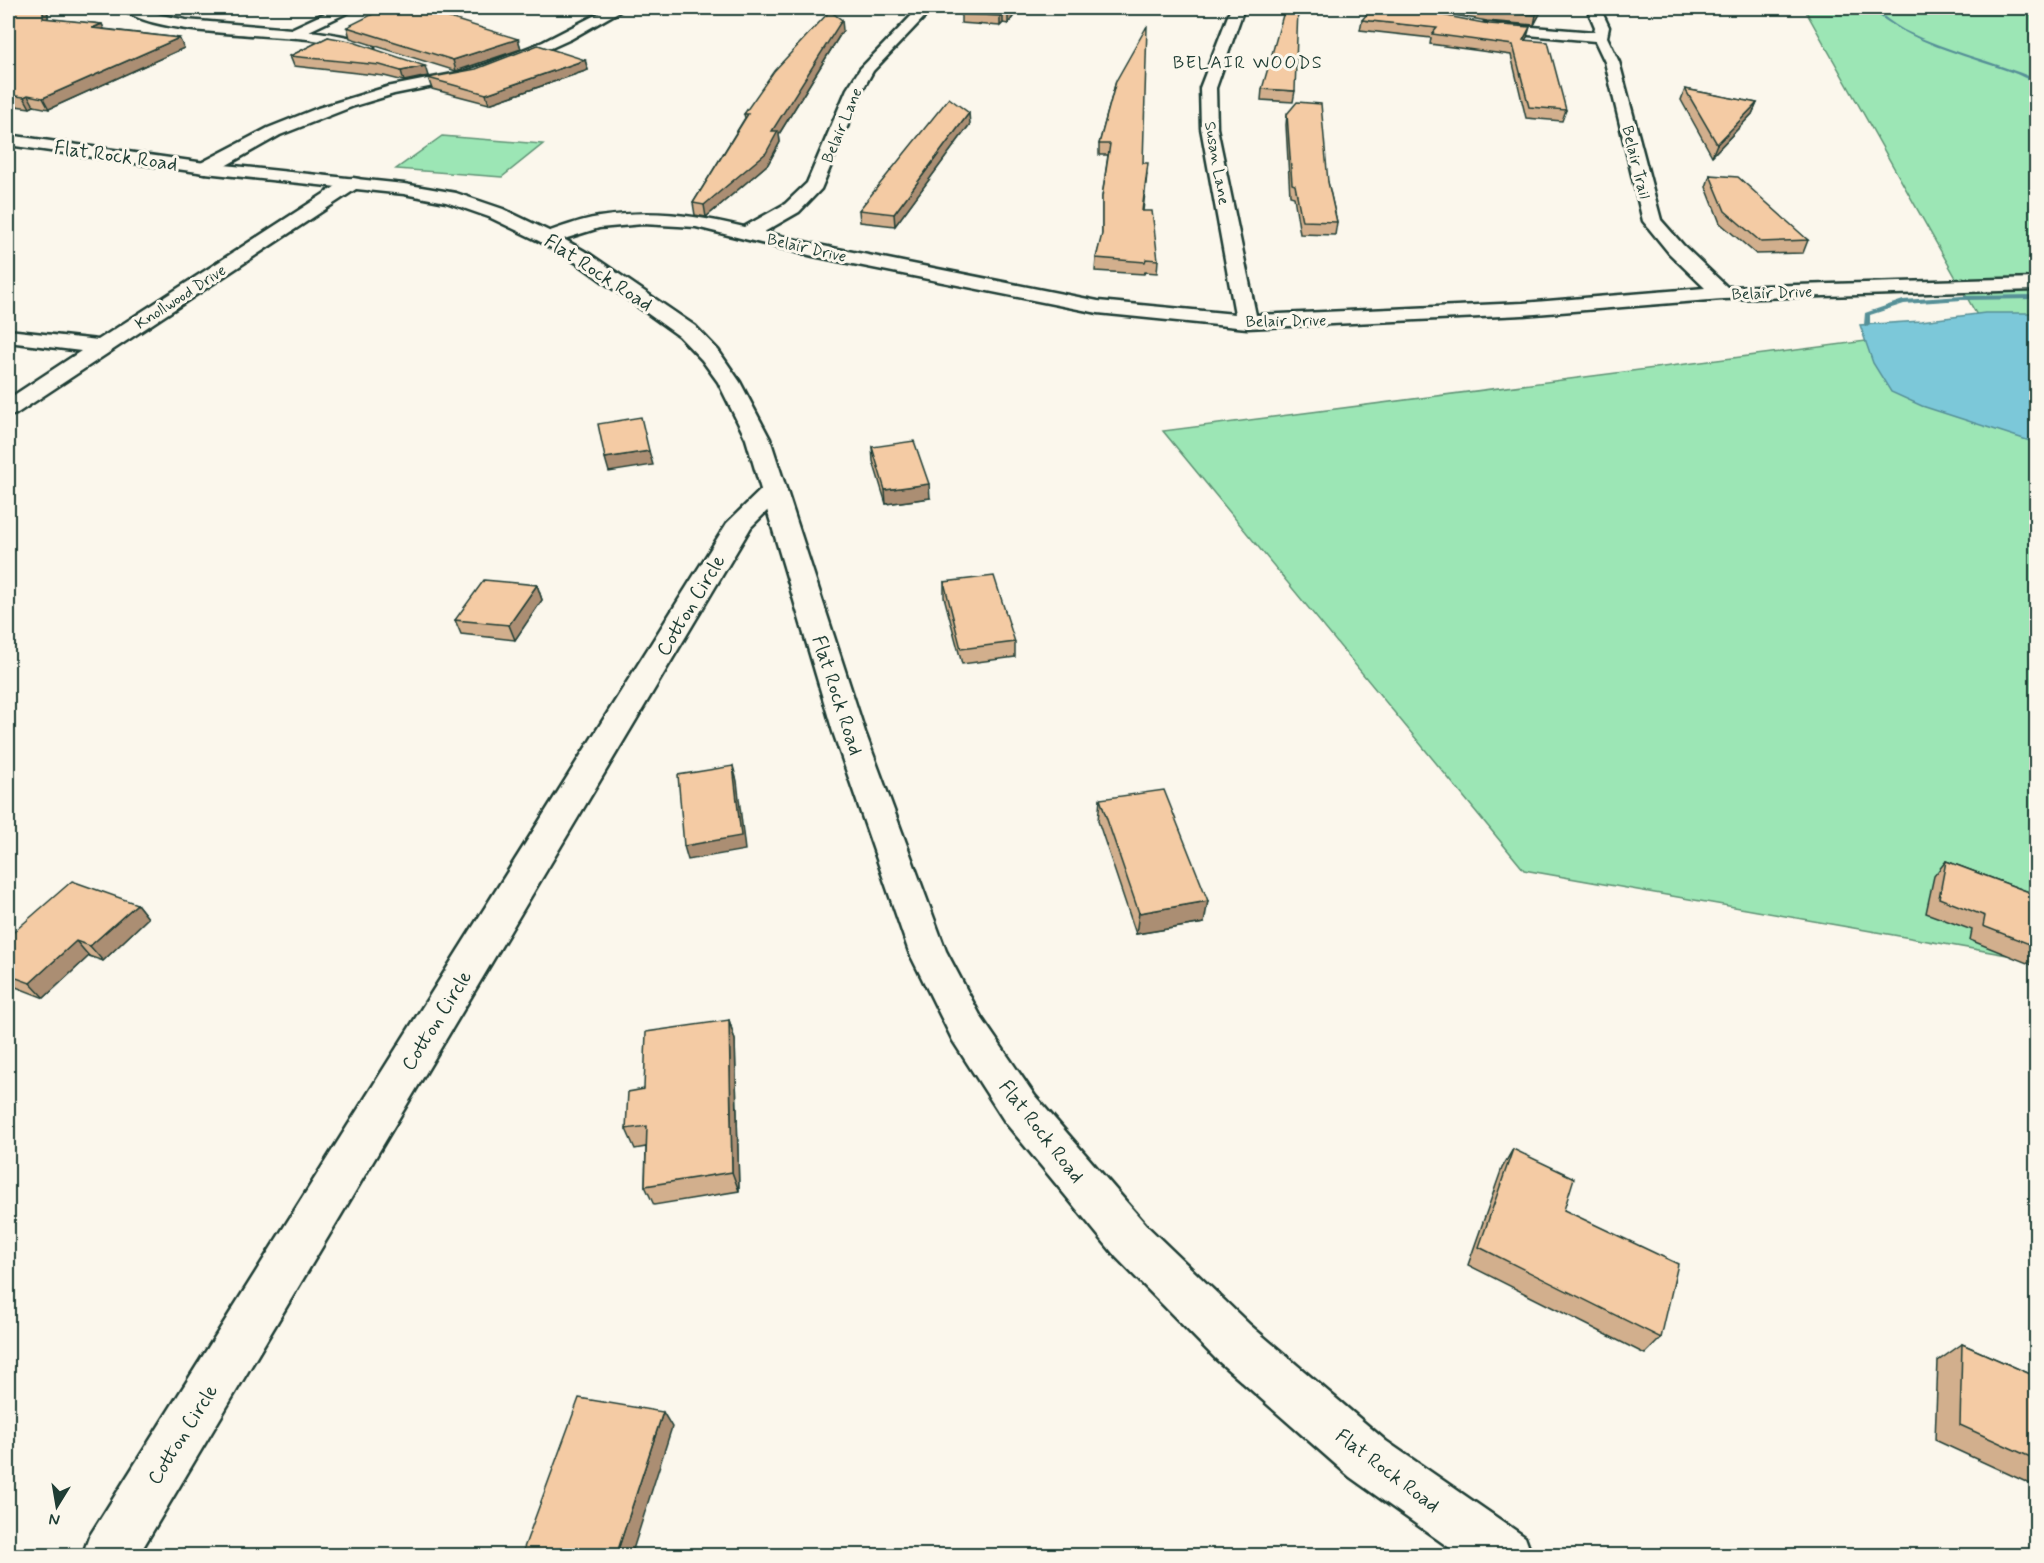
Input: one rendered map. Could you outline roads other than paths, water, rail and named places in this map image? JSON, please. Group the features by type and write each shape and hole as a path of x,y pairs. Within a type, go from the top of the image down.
{"street":[{"path":"130,8 143,15 166,21 291,34 357,45 378,52"},
{"path":"291,34 346,8"},
{"path":"205,168 274,133 327,111 389,91 470,75 520,58 618,8"},
{"name":"Belair Lane","path":"748,233 792,208 814,185 855,89 867,69 926,8"},
{"name":"Susan Lane","path":"1238,8 1208,88 1209,128 1247,322"},
{"name":"Belair Trail","path":"1594,8 1602,27 1600,37 1612,62 1652,221 1676,249 1722,293"},
{"path":"1476,25 1515,31 1600,37"},
{"path":"431,70 452,78"},
{"name":"Flat Rock Road","path":"8,140 205,168 353,183 450,197 496,213 548,237 584,259 687,331 710,355 729,382 758,439 849,732 928,952 967,1029 1020,1109 1132,1242 1233,1342 1368,1459 1506,1556"},
{"name":"Knollwood Drive","path":"8,409 353,183"},
{"name":"Belair Drive","path":"548,237 597,223 643,218 696,221 813,250 1098,307 1247,322 1511,309 1722,293 2037,284"},
{"path":"8,336 101,347"},
{"name":"Cotton Circle","path":"108,1556 740,523 774,491"}],"water":[{"path":"1985,313 2036,313 2036,443 1922,406 1891,392 1873,363 1860,325 1921,321"}],"waterway":[{"path":"221,12 224,8"},
{"path":"1871,8 1901,30 1967,57 2013,71 2036,81"},
{"path":"1867,325 1867,314 1903,302 2036,297"}],"district":[{"name":"BELAIR WOODS","path":"1248,62"}]}
